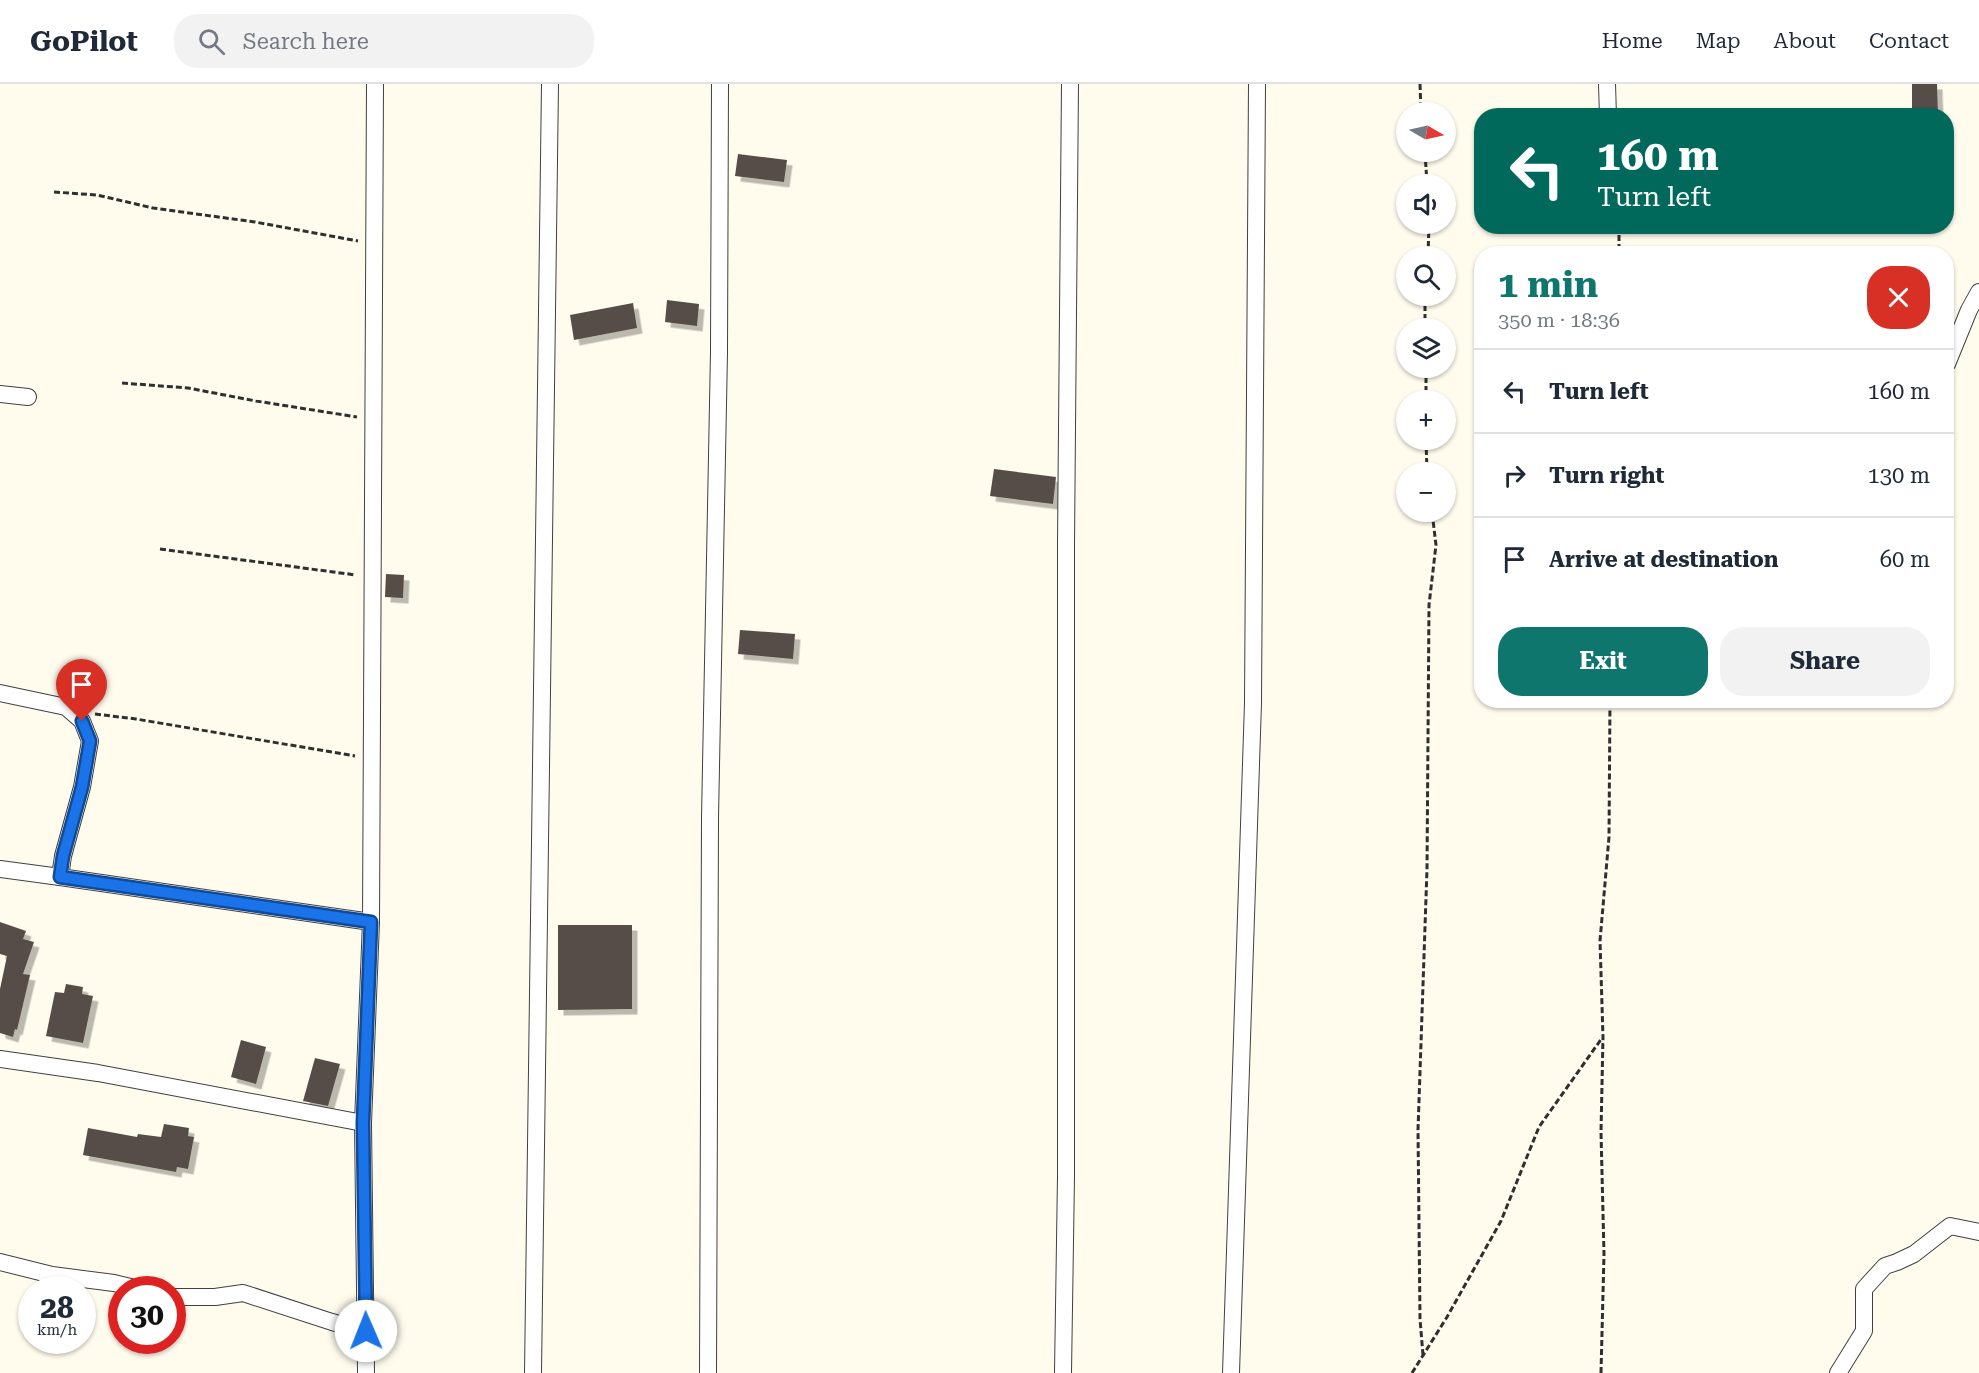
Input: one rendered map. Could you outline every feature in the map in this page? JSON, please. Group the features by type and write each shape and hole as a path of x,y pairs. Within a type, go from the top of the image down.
{"street":[{"path":"366,1373 363,1123 371,922 375,84"},
{"path":"532,1373 550,84"},
{"path":"708,1373 710,830 719,364 720,84"},
{"path":"1063,1373 1066,1176 1066,544 1070,84"},
{"path":"1231,1373 1253,703 1257,84"},
{"path":"1607,84 1608,108"},
{"path":"1954,347 1979,292"},
{"path":"0,394 28,397"},
{"path":"0,693 66,707 82,721 90,741 82,787 63,856 60,877"},
{"path":"0,869 371,922"},
{"path":"0,1059 98,1073 363,1123"},
{"path":"1838,1373 1864,1331 1864,1288 1885,1266 1914,1254 1950,1226 1979,1232"},
{"path":"0,1262 52,1275 108,1282"},
{"path":"186,1297 215,1297 243,1293 366,1331 388,1334"}],"path":[{"path":"1420,84 1421,102"},
{"path":"54,192 97,195 153,208 255,222 374,244"},
{"path":"122,383 188,388 374,420"},
{"path":"1423,1355 1420,1319 1418,1130 1427,869 1429,605 1436,545 1433,522"},
{"path":"160,549 373,577"},
{"path":"66,707 96,714 372,759"},
{"path":"1601,1373 1604,1266 1601,1132 1603,1037 1600,940 1609,837 1610,708"},
{"path":"1412,1373 1447,1317 1501,1221 1539,1127 1603,1037"}],"building":[{"path":"1912,84 1937,84 1938,108 1912,108"},
{"path":"738,154 787,160 784,182 735,176"},
{"path":"667,300 699,304 697,326 665,322"},
{"path":"633,303 637,328 574,340 570,315"},
{"path":"994,469 1056,477 1053,504 990,496"},
{"path":"386,574 404,575 403,598 385,597"},
{"path":"740,630 795,634 793,659 738,654"},
{"path":"0,922 26,931 23,939 34,942 23,974 30,975 17,1030 15,1029 13,1037 0,1033 0,989 7,956 0,954"},
{"path":"558,925 632,925 632,1009 558,1010"},
{"path":"66,984 83,987 82,994 93,996 83,1043 46,1036 55,992 64,993"},
{"path":"241,1040 266,1047 256,1084 231,1077"},
{"path":"315,1058 340,1064 328,1106 303,1101"},
{"path":"164,1124 189,1128 188,1136 194,1137 188,1169 177,1167 176,1172 83,1155 88,1128 137,1137 138,1134 161,1137"}],"route":[{"path":"82,721 90,741 82,787 63,856 60,877 371,922 363,1123 366,1331"}]}
